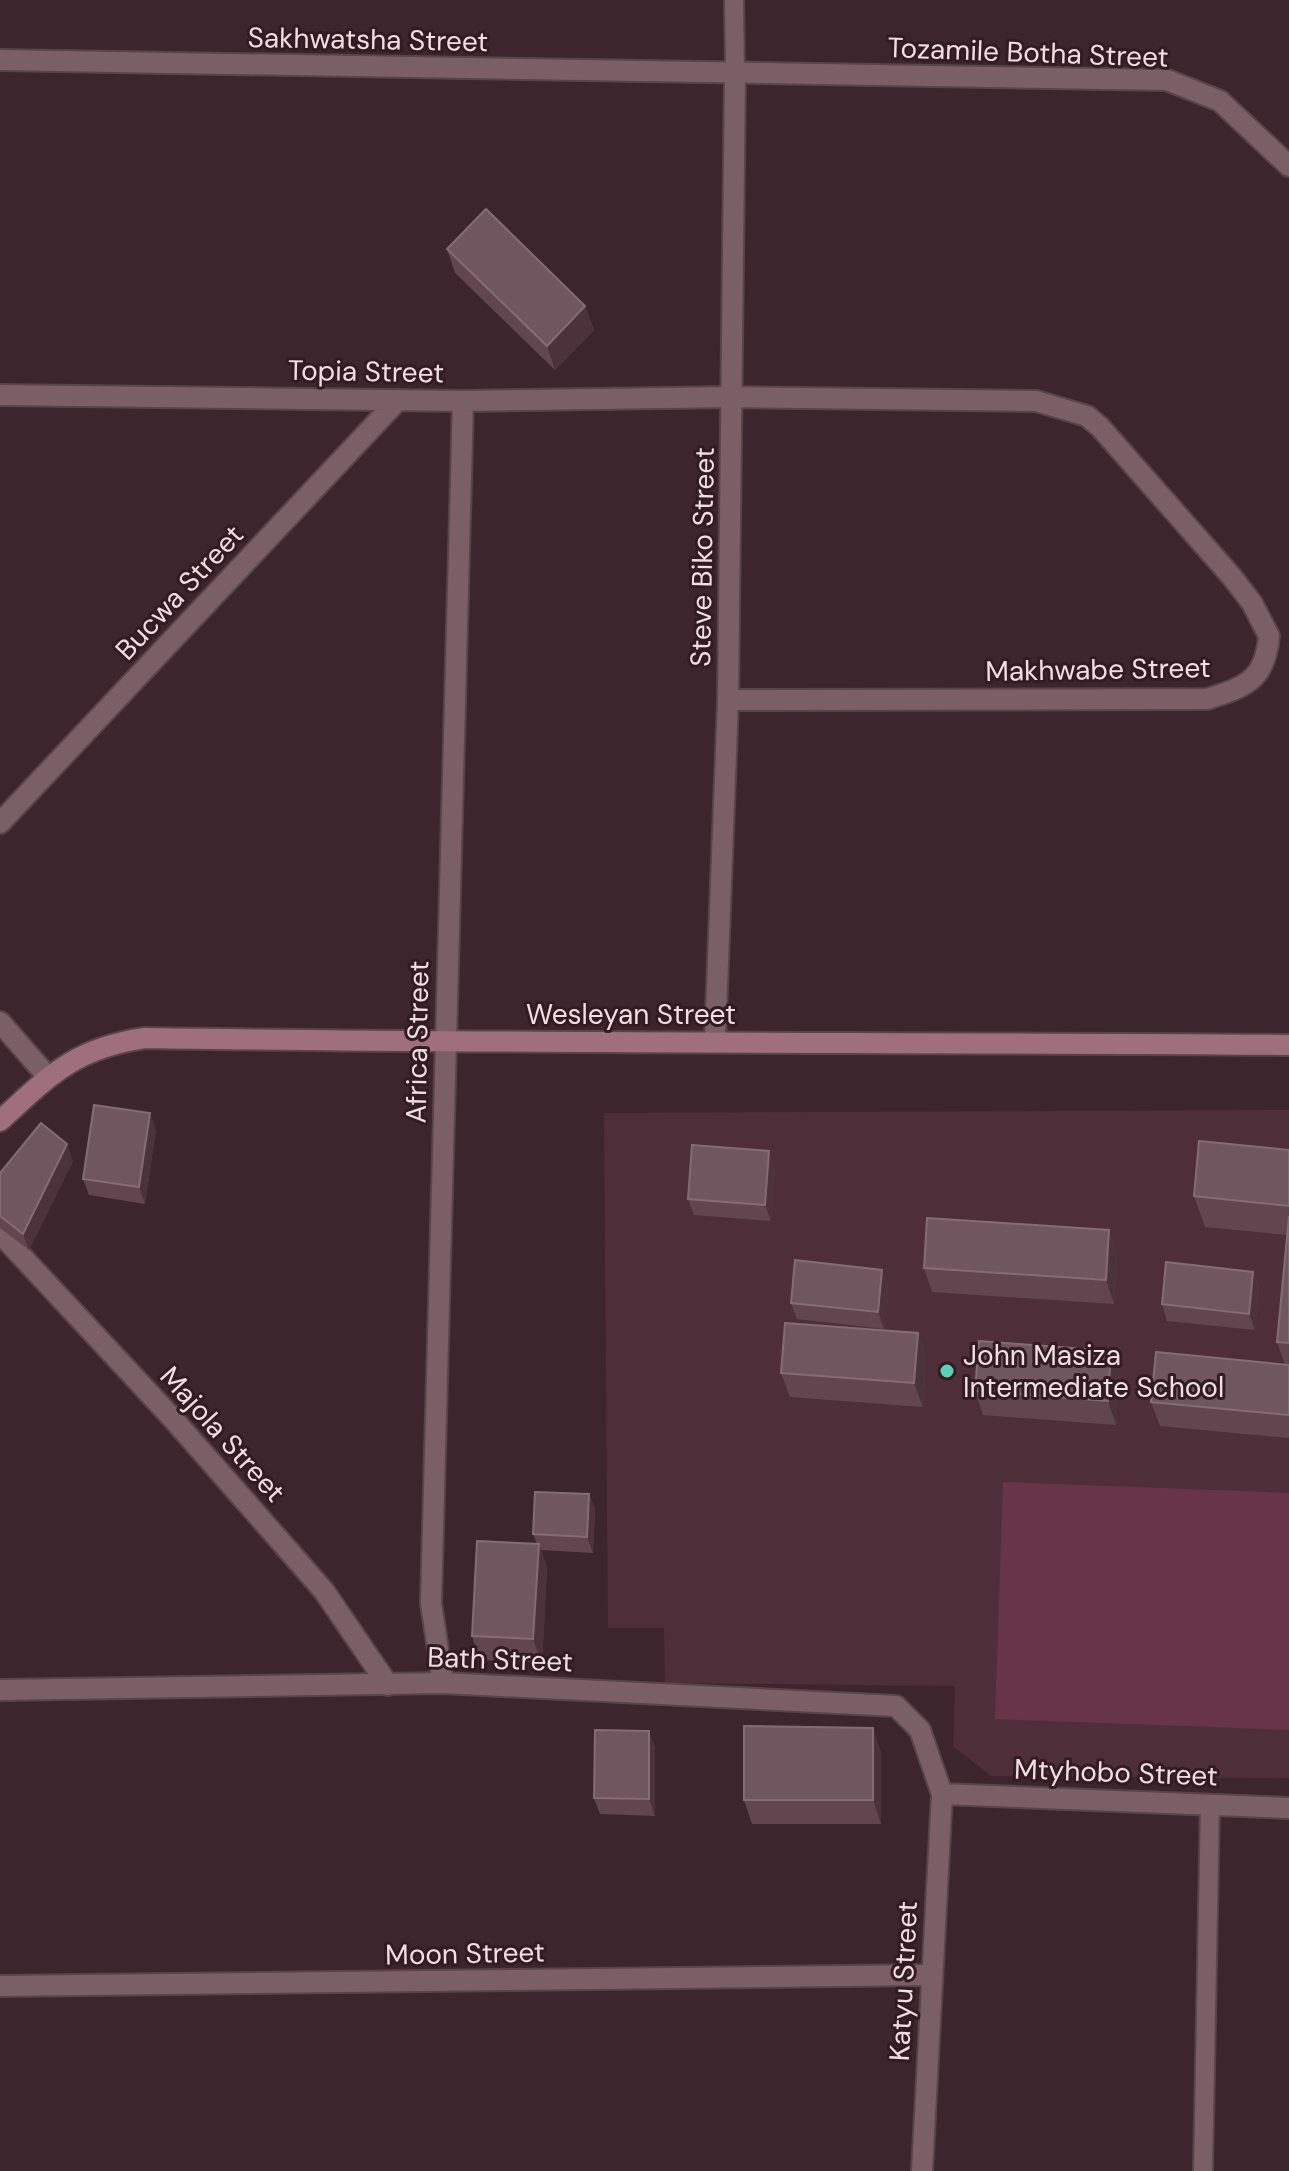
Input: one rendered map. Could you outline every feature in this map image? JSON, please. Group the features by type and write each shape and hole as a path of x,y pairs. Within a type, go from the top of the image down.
{"street":[{"name":"Sakhwatsha Street","path":"0,60 735,73"},
{"name":"Tozamile Botha Street","path":"735,73 1167,80 1220,101 1289,166"},
{"name":"Steve Biko Street","path":"715,1040 728,700 735,73"},
{"name":"Topia Street","path":"0,395 463,401 732,397"},
{"name":"Makhwabe Street","path":"728,700 1207,699 1246,687 1260,670 1269,636 1252,603 1232,577 1087,416 1036,401 732,397"},
{"name":"Bucwa Street","path":"0,823 398,400"},
{"name":"Africa Street","path":"443,1683 431,1603 463,401"},
{"path":"0,1022 48,1077"},
{"name":"Wesleyan Street","path":"0,1121 48,1077 107,1043 145,1038 445,1043 715,1040 1289,1045"},
{"name":"Majola Street","path":"0,1233 174,1420 324,1591 388,1685"},
{"name":"Bath Street","path":"0,1690 443,1683 896,1706 920,1730 942,1794"},
{"name":"Mtyhobo Street","path":"942,1794 1289,1808"},
{"name":"Katyu Street","path":"922,2171 942,1794"},
{"name":"Moon Street","path":"0,1986 930,1975"}],"lane":[{"path":"734,0 735,73"},
{"path":"1203,2171 1210,1804"}],"shaded area":[{"name":"John Masiza Intermediate School","path":"1289,1110 1289,1778 991,1776 953,1746 955,1686 665,1683 664,1628 608,1628 604,1113"},
{"path":"1003,1482 1289,1493 1289,1730 995,1719"}],"building":[{"path":"486,209 585,306 547,346 447,249"},
{"path":"94,1105 150,1113 139,1187 83,1179"},
{"path":"41,1123 67,1144 23,1234 0,1216 0,1173"},
{"path":"1199,1141 1289,1150 1289,1206 1194,1196"},
{"path":"692,1145 769,1151 765,1205 688,1199"},
{"path":"1289,1216 1289,1343 1277,1342"},
{"path":"927,1218 1109,1230 1106,1280 924,1268"},
{"path":"795,1260 882,1270 878,1312 791,1303"},
{"path":"1166,1262 1253,1272 1249,1314 1162,1304"},
{"path":"785,1323 918,1333 914,1383 781,1373"},
{"path":"979,1341 1111,1351 1108,1401 975,1391"},
{"path":"1156,1352 1289,1365 1289,1415 1151,1402"},
{"path":"535,1492 589,1494 587,1537 533,1534"},
{"path":"477,1541 539,1544 533,1639 472,1636"},
{"path":"744,1726 873,1728 873,1800 744,1800"},
{"path":"595,1730 649,1731 649,1799 594,1798"}],"place":[{"name":"John Masiza Intermediate School","path":"947,1371"}]}
